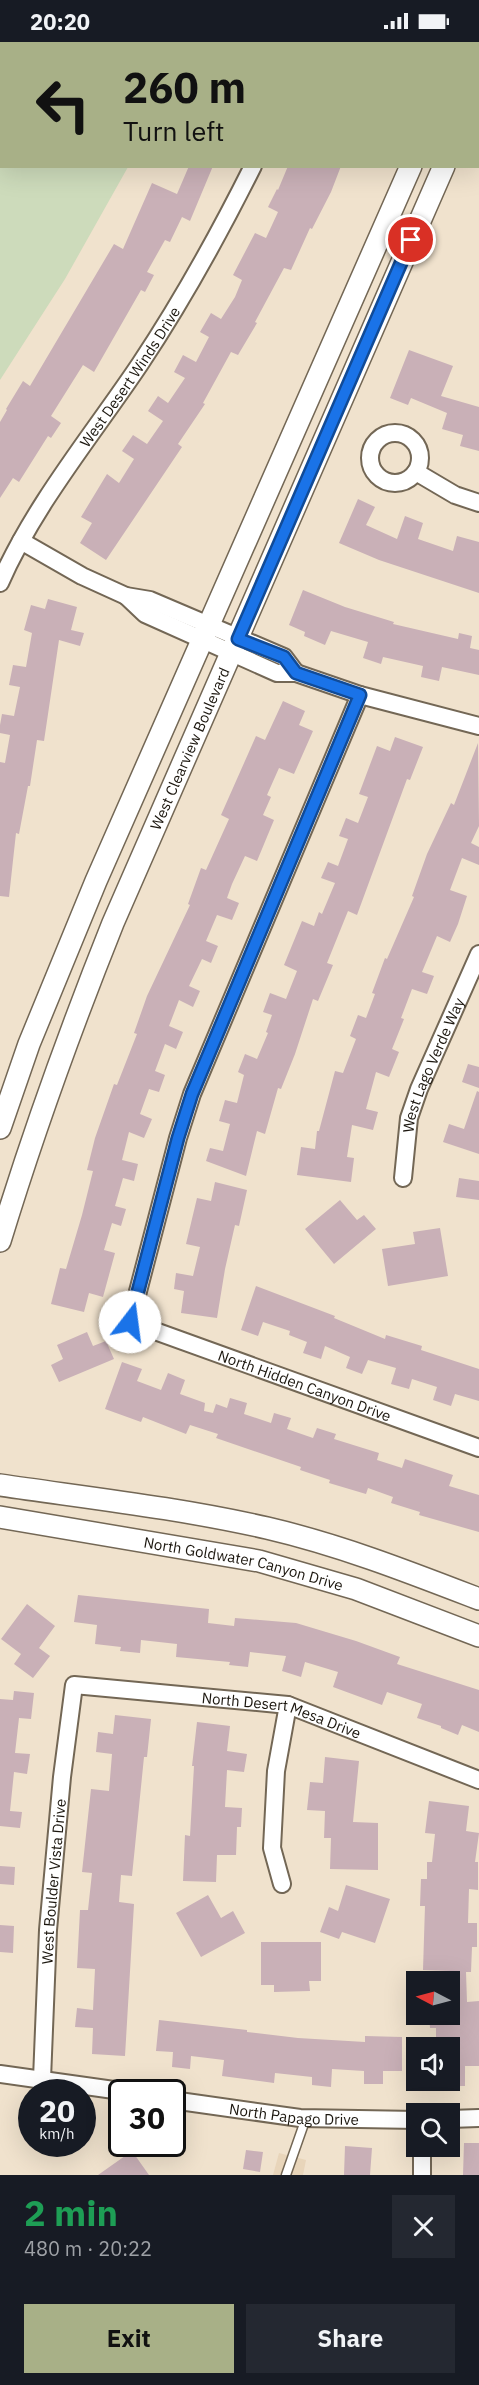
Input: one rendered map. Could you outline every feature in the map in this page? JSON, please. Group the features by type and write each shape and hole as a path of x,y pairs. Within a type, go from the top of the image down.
{"street":[{"name":"West Desert Winds Drive","path":"0,583 21,541 142,362 218,237 252,168"},
{"path":"0,1128 29,1044 96,881 410,168"},
{"name":"West Clearview Boulevard","path":"0,1240 33,1134 77,1011 127,889 443,168"},
{"path":"416,472 455,495 479,503"},
{"path":"21,541 82,576 126,596 150,600 206,634 235,646 277,673 296,673 360,695 479,726"},
{"name":"North Hidden Canyon Drive","path":"360,695 192,1094 178,1138 130,1322 479,1448"},
{"name":"West Lago Verde Way","path":"403,1178 409,1118 419,1089 479,954"},
{"path":"0,1485 218,1518 268,1528 354,1552 479,1599"},
{"name":"North Goldwater Canyon Drive","path":"0,1517 259,1561 356,1589 479,1636"},
{"name":"North Desert Mesa Drive","path":"74,1685 288,1705 479,1780"},
{"name":"West Boulder Vista Drive","path":"42,2079 48,1930 62,1777 74,1685"},
{"path":"282,1884 272,1848 276,1771 288,1705"},
{"path":"0,2074 42,2079"},
{"name":"North Papago Drive","path":"186,2102 250,2113 306,2118 406,2120"},
{"path":"460,2119 479,2118"},
{"path":"422,2157 422,2175"}],"lane":[{"path":"286,2175 306,2118"}],"shaded area":[{"path":"279,2153 306,2160 303,2175 273,2175"}],"green space":[{"path":"0,168 127,168 65,279 0,380"}],"building":[{"path":"188,168 212,168 190,221 182,217 170,242 165,240 147,272 154,275 145,292 141,290 94,372 83,365 51,416 61,423 51,438 48,436 19,482 13,478 0,498 0,422 6,409 23,381 30,386 114,244 123,249 152,183 177,194"},
{"path":"287,168 340,168 331,192 312,229 310,228 291,270 284,268 255,322 257,323 238,355 231,352 203,403 205,404 178,444 182,447 106,560 80,543 92,523 81,517 107,474 119,483 134,459 122,451 133,435 147,444 163,421 148,411 158,396 168,403 185,378 174,372 183,355 196,362 209,337 200,332 211,313 221,319 235,297 242,280 233,275 255,233 266,238 278,212 268,207"},
{"path":"409,350 453,366 441,396 479,407 479,451 460,446 463,435 442,429 447,413 411,398 408,405 390,398"},
{"path":"358,499 375,507 366,525 397,539 405,516 423,523 418,539 453,551 457,536 479,542 479,593 379,560 339,543"},
{"path":"303,590 345,607 394,622 393,624 458,639 459,633 472,636 470,648 479,650 479,675 442,667 439,681 421,677 423,666 383,657 381,664 363,658 368,642 331,631 325,645 304,636 305,632 289,625"},
{"path":"48,599 77,607 71,630 84,633 80,646 59,640 44,741 37,740 30,786 28,786 19,834 16,833 9,897 0,896 0,762 5,763 10,735 0,733 0,725 2,714 14,716 20,687 9,685 13,665 26,667 32,633 24,630 31,605 45,609"},
{"path":"283,701 305,711 299,725 313,731 294,774 279,768 267,795 271,797 263,815 274,820 257,861 245,856 232,884 227,898 239,903 232,920 217,915 206,941 218,946 211,963 202,959 189,986 200,991 193,1007 179,1000 169,1026 183,1032 176,1049 165,1044 155,1071 165,1075 159,1092 149,1089 140,1114 152,1119 144,1138 129,1132 122,1160 138,1164 134,1181 123,1178 115,1206 126,1209 121,1226 112,1223 104,1250 115,1253 103,1297 89,1293 84,1312 51,1304 60,1268 66,1269 82,1215 93,1171 87,1170 95,1138 114,1084 117,1085 137,1034 134,1033 147,996 190,905 188,904 201,868 206,870 229,819 221,815 256,736 265,740"},
{"path":"395,737 423,747 410,780 407,779 357,915 348,911 327,963 333,965 318,1001 313,999 295,1054 281,1089 278,1088 265,1134 257,1131 246,1176 206,1161 210,1148 223,1151 230,1124 219,1121 225,1100 237,1103 244,1075 238,1072 245,1054 257,1059 268,1033 266,1032 272,1015 263,1012 270,993 286,999 297,971 284,965 302,921 314,926 319,912 322,914 335,883 321,878 328,862 338,866 348,839 339,836 346,818 358,823 368,797 359,794 377,746 390,751"},
{"path":"478,743 479,826 471,843 479,847 479,865 462,858 450,890 467,896 458,924 450,942 437,936 422,972 434,976 427,994 412,989 401,1018 404,1019 392,1049 399,1052 389,1077 376,1072 366,1109 378,1112 373,1130 352,1125 347,1157 354,1158 351,1182 297,1175 301,1147 315,1149 317,1131 319,1131 335,1071 343,1073 356,1039 350,1036 358,1015 366,1018 375,994 372,993 385,958 387,959 414,897 412,896 427,854 451,803 454,805"},
{"path":"468,1064 479,1067 479,1088 462,1082"},
{"path":"477,1091 479,1092 479,1154 443,1142 449,1124 464,1129"},
{"path":"459,1178 479,1181 479,1200 456,1197"},
{"path":"215,1182 247,1190 239,1226 235,1225 217,1318 181,1313 184,1291 174,1289 176,1273 193,1276 200,1247 186,1244 197,1198 211,1201"},
{"path":"340,1200 357,1220 364,1215 376,1229 334,1264 305,1229"},
{"path":"440,1228 448,1276 388,1286 382,1249 415,1244 413,1232"},
{"path":"256,1286 335,1316 334,1318 385,1339 386,1335 422,1346 421,1350 479,1369 479,1401 455,1394 451,1406 433,1400 437,1387 412,1379 409,1389 391,1384 396,1368 368,1360 362,1374 346,1368 350,1357 325,1346 321,1359 303,1353 307,1342 289,1335 290,1331 263,1322 258,1336 241,1330"},
{"path":"87,1332 93,1346 106,1341 114,1359 59,1382 51,1365 63,1359 57,1345"},
{"path":"122,1362 142,1369 137,1381 161,1390 168,1373 185,1380 180,1394 205,1403 204,1411 213,1413 216,1404 227,1408 230,1398 247,1403 244,1414 271,1423 274,1413 291,1418 287,1429 313,1438 317,1428 336,1434 334,1439 379,1453 377,1460 402,1468 405,1459 453,1475 449,1486 479,1495 479,1532 419,1515 420,1512 391,1503 393,1497 368,1488 366,1494 329,1483 330,1480 300,1470 301,1467 216,1438 218,1434 190,1425 186,1434 143,1417 141,1422 105,1409"},
{"path":"78,1595 209,1609 208,1623 234,1626 235,1618 296,1623 356,1641 400,1657 397,1664 479,1690 479,1732 462,1725 458,1735 441,1726 417,1718 422,1704 387,1692 382,1705 333,1687 338,1672 305,1662 301,1677 282,1671 286,1656 250,1652 248,1667 229,1665 230,1662 176,1657 177,1644 141,1640 140,1653 120,1651 121,1647 95,1644 97,1625 74,1622"},
{"path":"27,1604 55,1626 39,1648 50,1656 33,1678 14,1664 21,1654 1,1639"},
{"path":"14,1691 34,1693 31,1719 19,1718 15,1753 30,1754 27,1774 14,1772 10,1811 22,1812 20,1828 0,1826 0,1699 13,1700"},
{"path":"115,1715 151,1719 147,1757 144,1757 132,1876 121,1875 119,1902 134,1904 125,2056 92,2054 93,2028 75,2027 77,2008 93,2010 95,1969 77,1968 80,1910 88,1910 92,1873 82,1872 91,1789 109,1791 112,1754 96,1752 98,1732 113,1734"},
{"path":"197,1722 230,1726 227,1751 247,1754 244,1772 227,1770 225,1807 242,1808 241,1827 237,1827 236,1855 217,1855 216,1882 183,1881 185,1835 190,1836 194,1766 192,1766"},
{"path":"325,1757 359,1761 353,1822 378,1823 378,1870 330,1869 331,1838 324,1838 325,1811 307,1810 310,1782 323,1783"},
{"path":"429,1801 469,1806 466,1831 479,1833 475,1862 478,1862 478,1890 469,1889 468,1923 477,1923 477,1947 472,1947 471,1972 466,1972 467,2002 479,2001 479,2066 465,2066 465,2086 460,2086 460,2037 436,2037 436,2028 430,2028 430,2025 460,2025 460,1971 423,1970 425,1906 420,1906 421,1879 427,1879 427,1862 432,1862 435,1834 425,1833"},
{"path":"0,1866 15,1867 14,1885 0,1884"},
{"path":"346,1885 390,1899 375,1943 342,1932 339,1939 320,1932 329,1907 338,1911"},
{"path":"208,1895 221,1918 233,1911 245,1933 201,1957 176,1913"},
{"path":"0,1925 14,1926 13,1953 0,1952"},
{"path":"261,1942 321,1942 321,1981 309,1981 310,1991 274,1992 274,1985 261,1985"},
{"path":"159,2020 298,2038 365,2042 365,2036 402,2037 402,2071 383,2071 383,2084 364,2084 364,2071 332,2069 331,2087 312,2085 312,2077 275,2073 274,2083 222,2076 224,2060 191,2056 190,2069 172,2067 173,2052 156,2051"},
{"path":"464,2143 479,2143 479,2175 463,2175"},
{"path":"345,2146 372,2148 370,2175 344,2175"},
{"path":"246,2150 263,2152 260,2172 243,2169"},
{"path":"124,2157 136,2157 149,2175 98,2175"}],"route":[{"path":"130,1322 178,1138 192,1094 360,695 296,673 284,657 238,639 411,240"}]}
